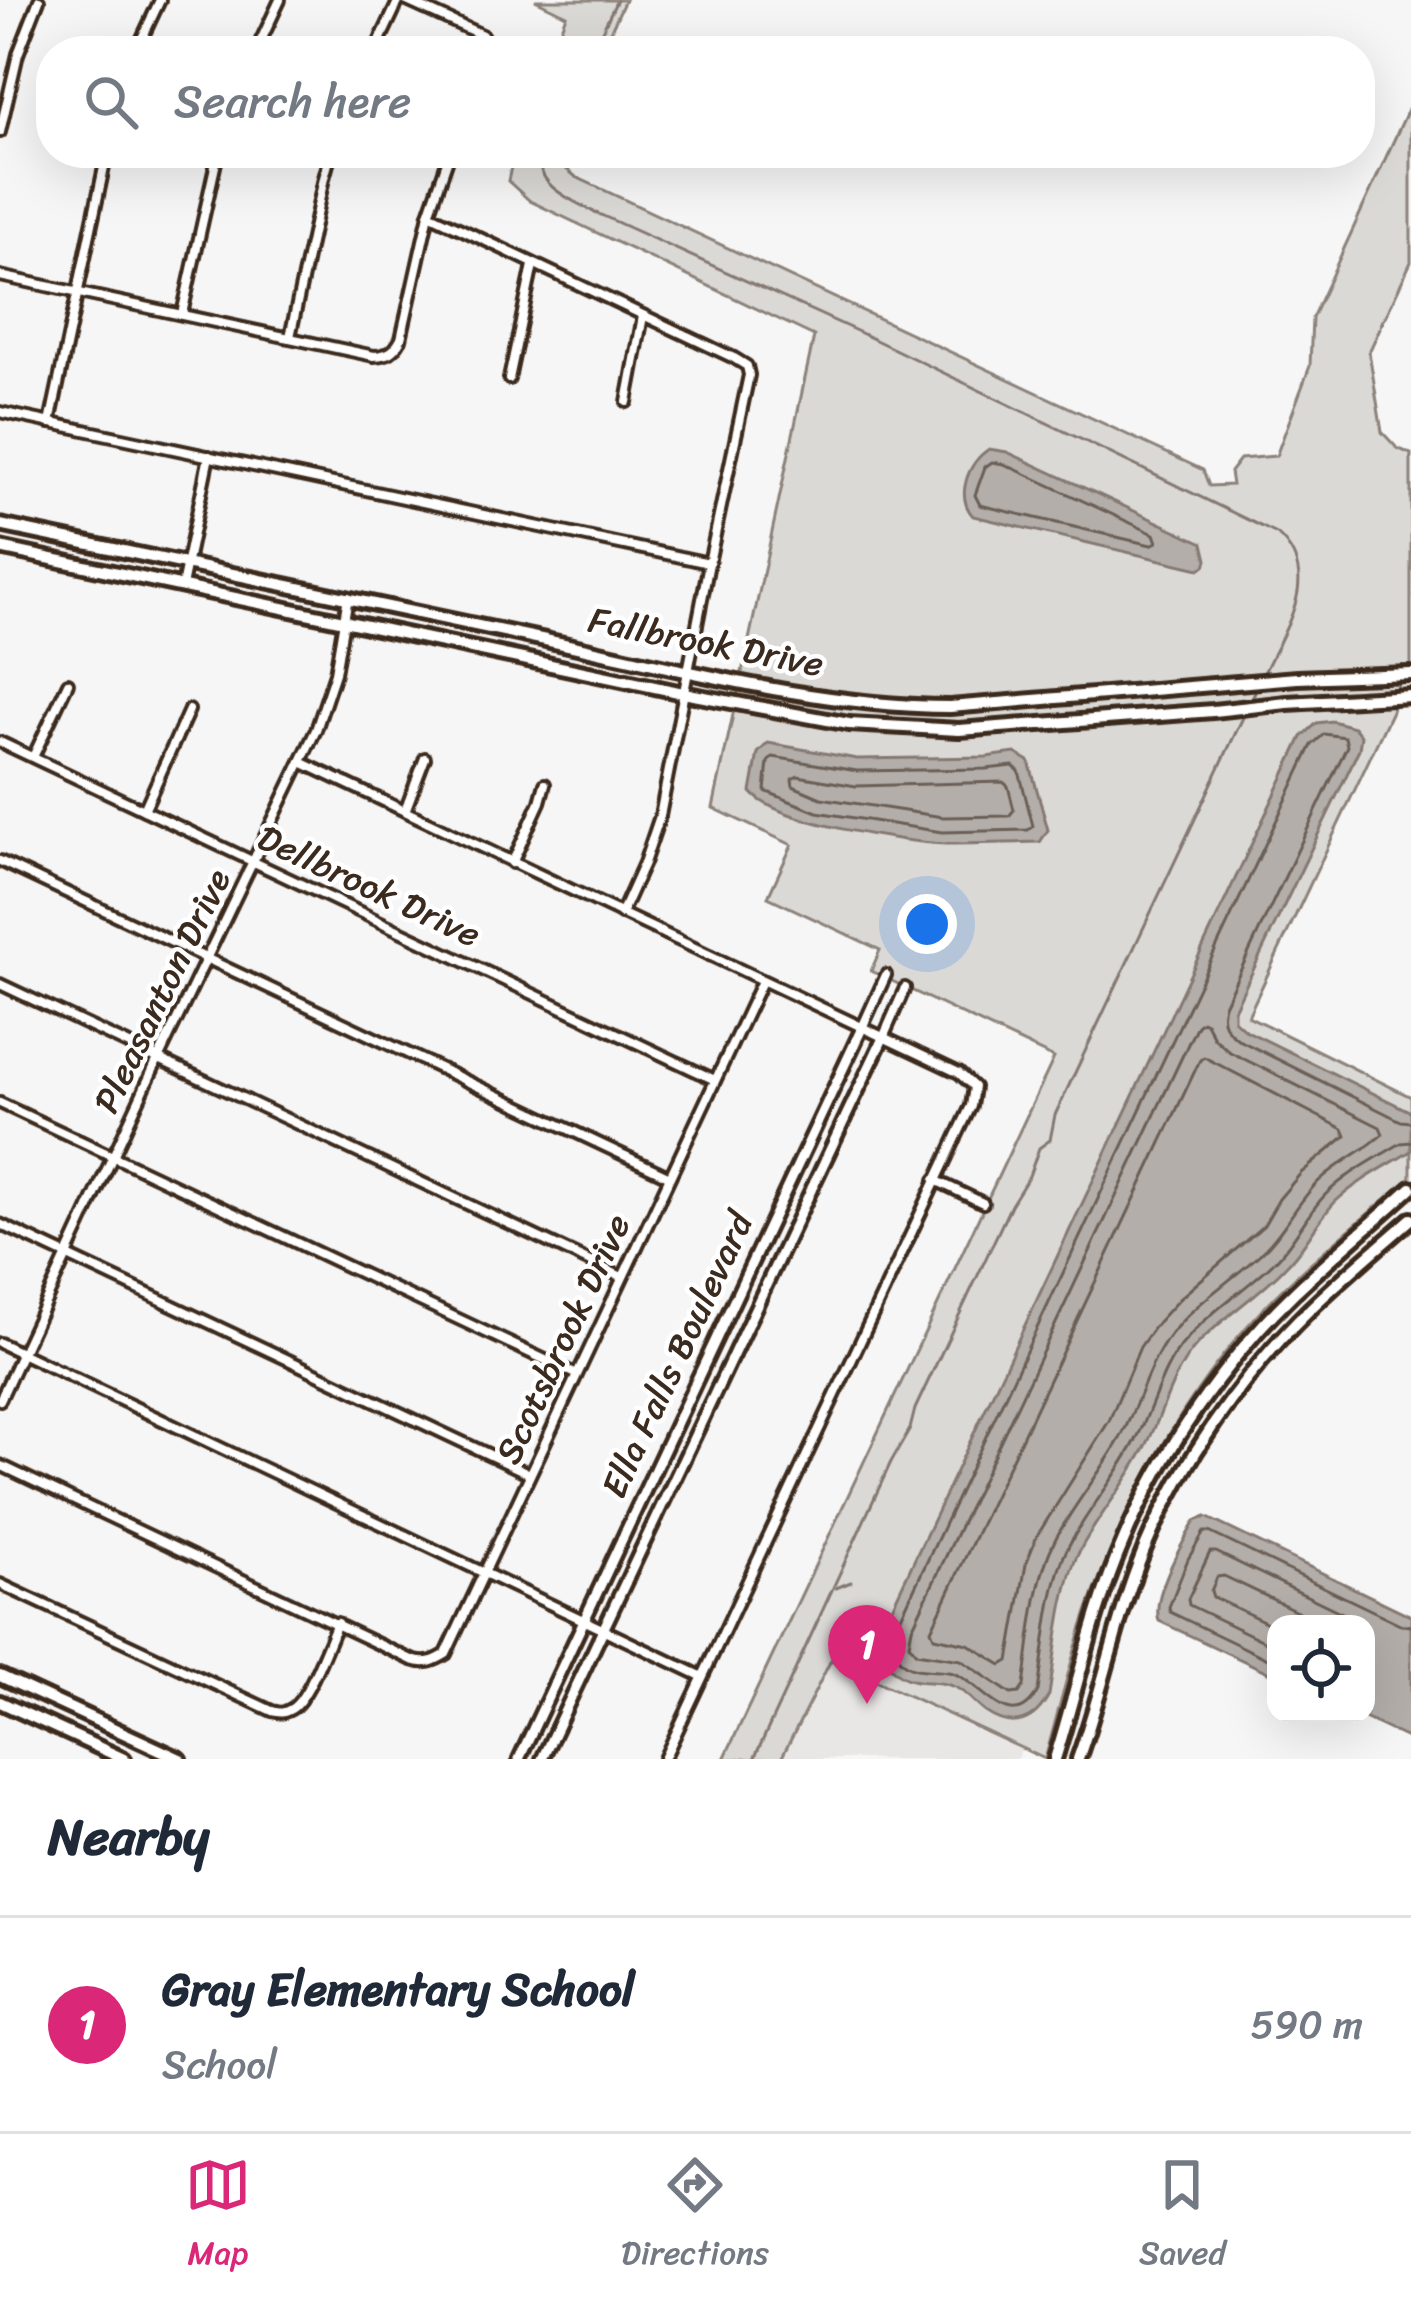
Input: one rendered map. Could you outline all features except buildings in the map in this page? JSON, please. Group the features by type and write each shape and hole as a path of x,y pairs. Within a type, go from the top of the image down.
{"main road":[{"name":"Fallbrook Drive","path":"0,525 806,695 898,706 950,707 1297,678 1411,674"},
{"path":"20,552 24,530"},
{"name":"Fallbrook Drive","path":"0,548 849,724 959,730 1411,696"},
{"path":"535,661 539,638"},
{"path":"1271,680 1272,704"},
{"path":"898,706 898,728"},
{"path":"1055,1759 1116,1560 1134,1517 1179,1439 1225,1372 1272,1316 1411,1188"},
{"path":"1078,1759 1143,1553 1198,1451 1288,1331 1411,1219"},
{"path":"1179,1439 1198,1451"},
{"path":"0,1676 180,1759"},
{"path":"0,1702 124,1759"}],"street":[{"path":"0,132 18,54 39,0"},
{"path":"143,36 160,0"},
{"path":"263,36 280,0"},
{"path":"383,36 402,0 483,36"},
{"path":"50,423 104,168"},
{"path":"182,314 215,168"},
{"path":"290,337 327,168"},
{"path":"0,276 386,356 401,339 429,214 445,168"},
{"path":"429,214 747,366 744,407 654,840 621,914"},
{"path":"509,379 533,265"},
{"path":"627,402 643,316"},
{"path":"0,412 709,563"},
{"path":"182,586 209,457"},
{"name":"Pleasanton Drive","path":"0,1400 326,706 348,597"},
{"path":"33,757 68,683"},
{"path":"144,810 188,710"},
{"name":"Dellbrook Drive","path":"0,742 715,1080"},
{"path":"405,811 425,758"},
{"path":"301,762 959,1073 974,1087 971,1106 664,1759"},
{"path":"512,863 545,784"},
{"path":"0,861 668,1176"},
{"name":"Ella Falls Boulevard","path":"519,1759 886,975"},
{"name":"Scotsbrook Drive","path":"0,1465 419,1663 434,1662 446,1654 761,981"},
{"path":"0,984 622,1276"},
{"name":"Ella Falls Boulevard","path":"542,1759 905,988"},
{"path":"0,1103 575,1374"},
{"path":"935,1180 983,1203"},
{"path":"0,1224 530,1474"},
{"path":"768,1225 788,1235"},
{"path":"0,1343 701,1676"},
{"path":"686,1399 707,1409"},
{"path":"0,1584 272,1712 283,1713 298,1704 337,1624"}],"shaded area":[{"path":"535,0 625,0 608,36 558,36 566,15"},
{"path":"1411,103 1411,262 1369,352 1382,432 1397,448 1411,454 1411,666 1402,666 1392,711 1248,1016 1411,1097 1411,1177 1261,1311 1208,1376 1161,1447 1106,1562 1078,1640 1045,1759 831,1660 781,1759 724,1759 1054,1058 871,971 880,950 768,897 792,845 713,808 814,336 530,201 508,181 511,168 565,168 1203,470 1209,486 1232,485 1230,472 1240,459 1276,456 1310,366 1312,318"},
{"path":"830,1660 1022,1748 1017,1759 781,1759"}],"water":[{"path":"989,449 1007,452 1203,543 1205,566 1199,569 973,516 965,499 966,480"},
{"path":"1332,721 1354,727 1361,736 1359,749 1234,1010 1234,1020 1245,1030 1411,1112 1411,1151 1335,1202 1292,1260 1187,1357 1139,1458 1073,1567 1049,1695 1030,1717 1006,1721 987,1713 955,1687 901,1676 880,1648 886,1620 1302,737 1317,723"},
{"path":"768,743 857,759 1015,753 1029,761 1048,830 1040,842 946,844 813,822 765,803 751,792 758,753"},
{"path":"1206,1517 1411,1616 1411,1740 1375,1723 1375,1615 1267,1615 1267,1672 1159,1621 1159,1598 1169,1570 1195,1521"}],"waterway":[{"path":"599,36 617,0"},
{"path":"540,168 562,195 590,210 861,333 1277,534 1291,550 1299,585 1289,621 1263,675"},
{"path":"1250,702 1259,683"},
{"path":"754,1759 1011,1205 1039,1148 1050,1140 1055,1115 1246,711"},
{"path":"836,1588 851,1582"}],"place":[{"name":"Gray Elementary School","path":"867,1704"}]}
